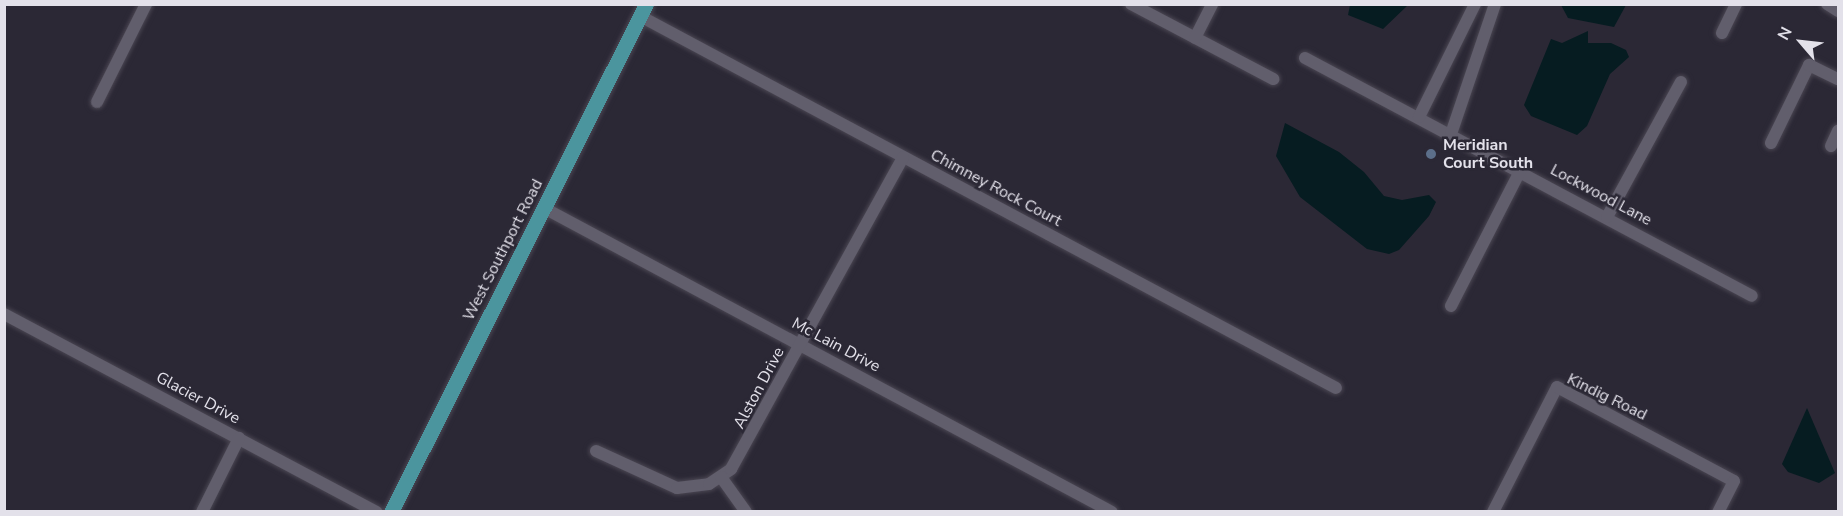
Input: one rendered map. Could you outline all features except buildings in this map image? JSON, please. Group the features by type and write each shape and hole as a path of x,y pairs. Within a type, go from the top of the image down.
{"main road":[{"name":"West Southport Road","path":"391,512 643,10"}],"street":[{"path":"97,102 146,4"},
{"path":"1131,4 1273,79"},
{"path":"1195,38 1212,4"},
{"path":"1419,117 1475,4"},
{"path":"1451,134 1495,4"},
{"path":"1722,33 1736,4"},
{"path":"1827,4 1839,11"},
{"name":"Chimney Rock Court","path":"643,10 903,157 1336,388"},
{"name":"Lockwood Lane","path":"1305,58 1607,216 1752,296"},
{"path":"1771,143 1809,65 1839,79"},
{"path":"1607,216 1681,82"},
{"path":"1831,146 1839,131"},
{"name":"Alston Drive","path":"596,451 672,488 700,487 721,477 740,459 903,157"},
{"path":"1451,306 1520,171"},
{"name":"Mc Lain Drive","path":"544,208 1112,512"},
{"name":"Glacier Drive","path":"4,314 377,512"},
{"name":"Kindig Road","path":"1493,512 1557,387 1734,481 1718,512"},
{"path":"202,512 239,438"},
{"path":"721,477 746,512"}],"shaded area":[{"path":"1350,4 1408,5 1383,29 1348,15"},
{"path":"1561,4 1626,5 1614,27 1568,18"},
{"path":"1588,31 1588,43 1611,43 1626,50 1629,57 1610,74 1587,126 1577,135 1531,116 1524,105 1551,39 1562,43"},
{"path":"1285,123 1339,152 1364,172 1384,196 1402,200 1429,195 1436,202 1429,216 1399,250 1389,254 1367,249 1300,197 1276,156"},
{"path":"1807,408 1835,473 1819,483 1788,472 1782,464"}],"place":[{"name":"Meridian Court South","path":"1431,154"}]}
